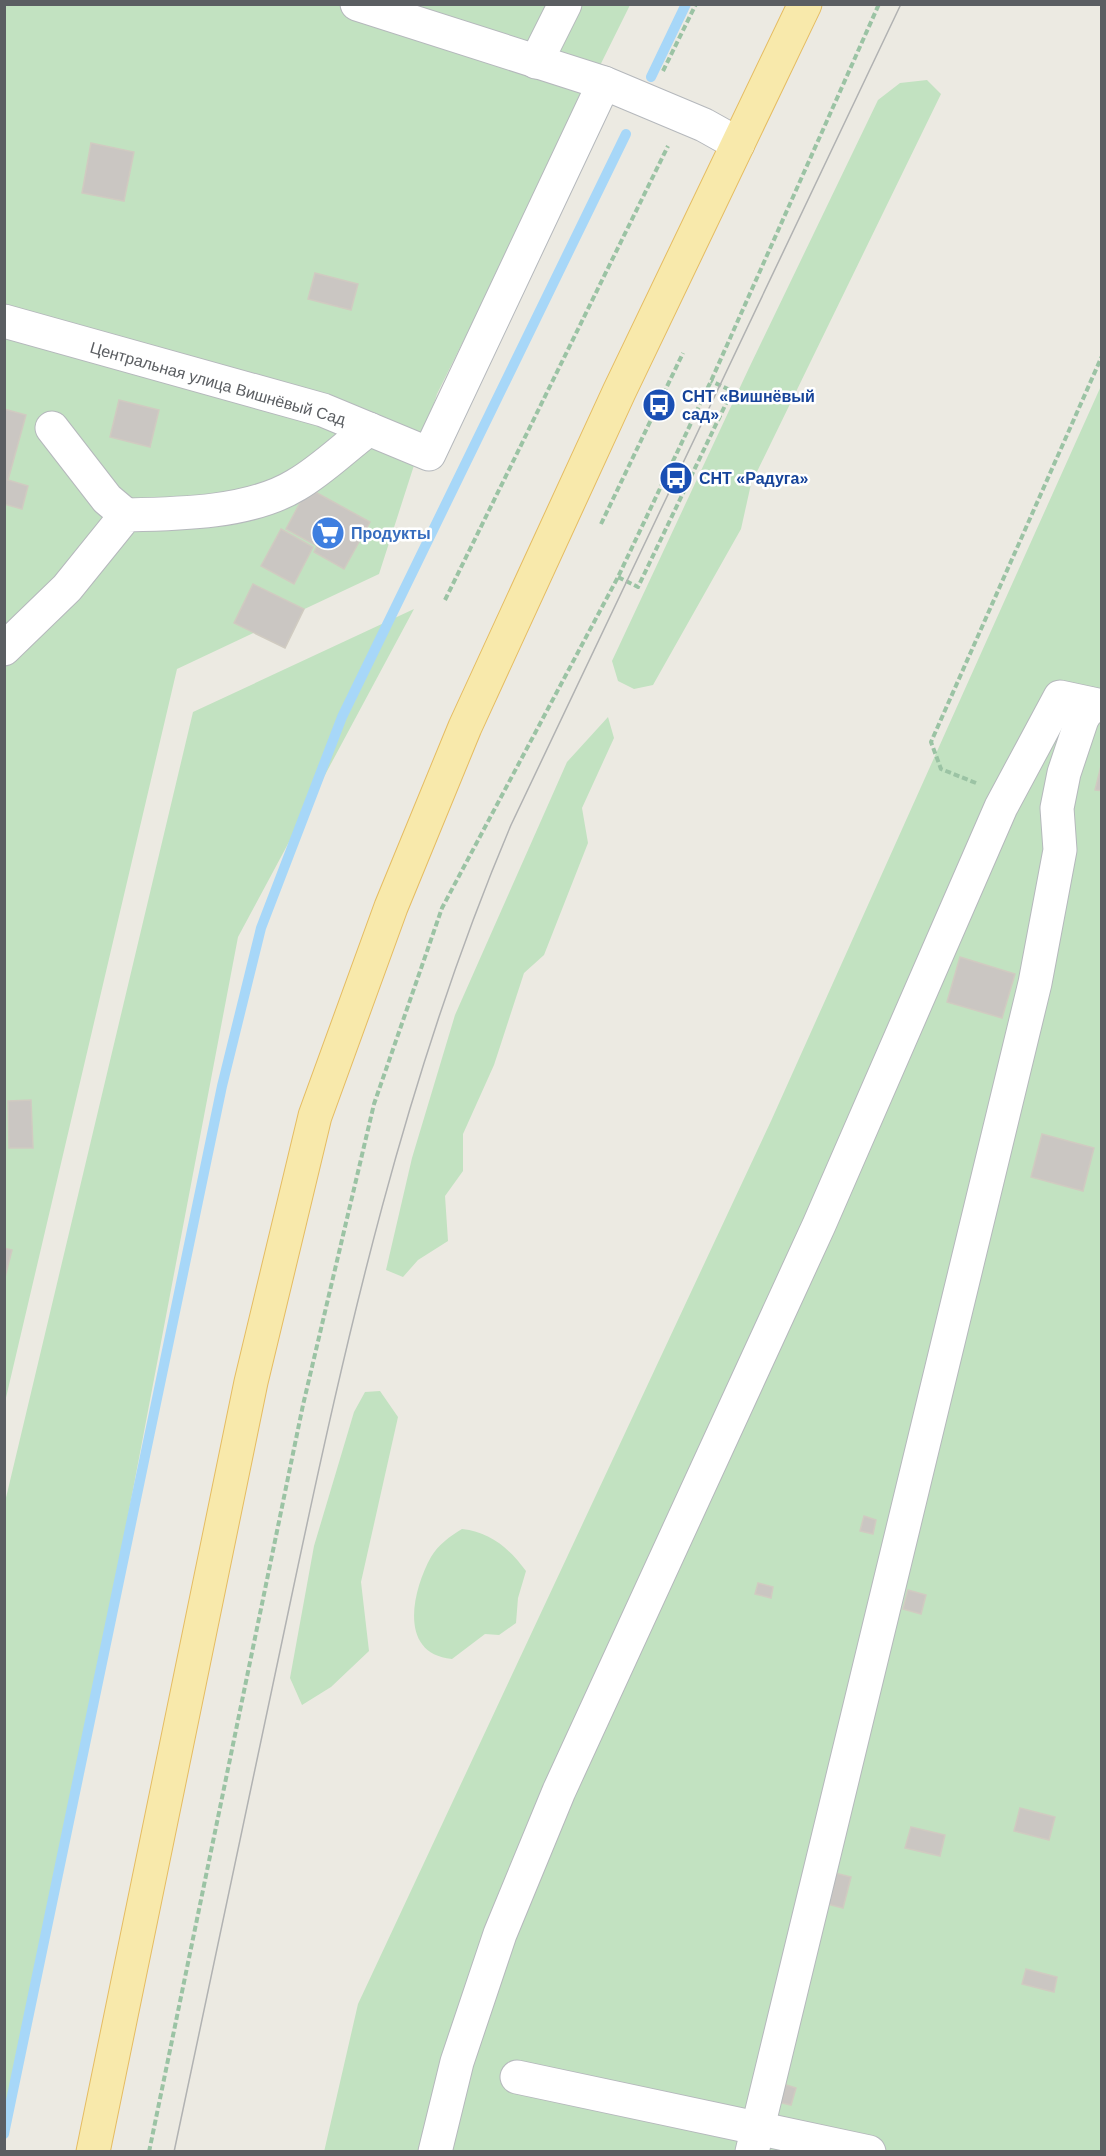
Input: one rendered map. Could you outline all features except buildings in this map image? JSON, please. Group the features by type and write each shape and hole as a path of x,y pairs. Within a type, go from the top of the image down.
{"main road":[{"path":"93,2151 251,1382 315,1116 392,908 465,727 619,392 805,4"}],"street":[{"path":"357,4 603,83 704,125 738,144"},
{"path":"536,62 565,4"},
{"name":"Центральная улица Вишнёвый Сад","path":"4,321 322,410 429,454 603,83"},
{"path":"52,428 107,499 126,515 188,514 261,500 296,486 369,429"},
{"path":"4,649 67,588 126,515"},
{"path":"435,2151 457,2062 500,1934 559,1791 819,1225 1008,795 1060,697 1096,705"},
{"path":"755,2139 1035,983 1060,850 1057,808 1064,773 1082,719 1096,705"},
{"path":"517,2077 755,2139 869,2151"}],"path":[{"path":"648,102 696,4"},
{"path":"149,2151 303,1405 374,1104 442,908 618,577 711,381 879,4"},
{"path":"445,600 682,116"},
{"path":"601,524 683,353"},
{"path":"1008,795 941,769 931,742 1101,356"},
{"path":"618,577 638,587 732,391 711,381"}],"green space":[{"path":"5,5 630,5 437,394 379,574 177,669 5,1402"},
{"path":"927,80 941,94 751,484 741,529 653,685 634,689 618,681 612,661 749,368 878,100 900,83"},
{"path":"1101,386 1101,2151 324,2152 358,2004 771,1121"},
{"path":"414,609 238,937 94,1695 5,2125 5,1502 193,712"},
{"path":"608,717 614,738 582,808 588,843 544,955 524,973 494,1065 463,1134 463,1171 445,1196 448,1241 418,1260 403,1277 386,1270 412,1158 455,1015 567,762"},
{"path":"380,1391 398,1417 361,1582 369,1651 331,1687 302,1705 290,1678 314,1546 354,1412 365,1392"},
{"path":"462,1529 481,1534 506,1548 526,1571 518,1598 516,1623 499,1635 485,1634 452,1659 435,1655 423,1646 414,1619 415,1603 424,1571 431,1557 445,1541"}],"waterway":[{"path":"651,77 686,4"},
{"path":"4,2134 222,1086 261,928 342,717 626,134"}],"tram line":[{"path":"174,2152 334,1401 382,1206 440,1014 473,919 511,825 901,4"}],"place":[{"name":"СНТ «Вишнёвый сад»","path":"659,405"},
{"name":"СНТ «Радуга»","path":"676,478"},
{"name":"Продукты","path":"328,533"}]}
